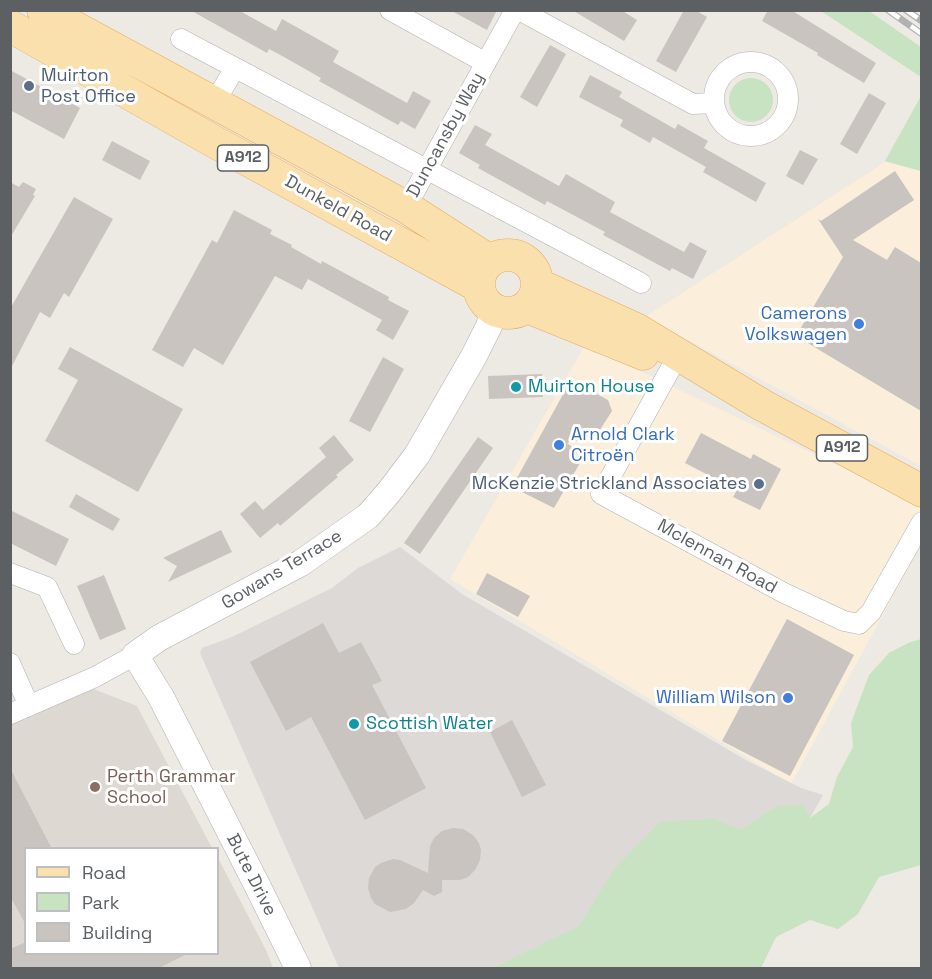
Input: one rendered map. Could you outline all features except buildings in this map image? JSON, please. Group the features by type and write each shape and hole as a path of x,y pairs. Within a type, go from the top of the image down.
{"main road":[{"name":"Dunkeld Road","path":"43,10 406,207 487,285"},
{"name":"Dunkeld Road","path":"10,26 213,141 487,285"},
{"path":"487,285 507,255 516,256 525,260 531,267 532,295"},
{"name":"A912","path":"487,285 509,314 519,312 532,295"},
{"name":"A912","path":"532,295 672,366 762,405"},
{"name":"A912","path":"532,295 636,329 762,405 921,491"}],"street":[{"name":"Duncansby Way","path":"390,10 486,63"},
{"name":"Duncansby Way","path":"406,207 514,10"},
{"path":"519,10 693,104 714,104"},
{"path":"181,39 641,283"},
{"path":"214,103 235,68"},
{"name":"Gowans Terrace","path":"10,714 95,677 159,638 301,563 368,516 417,455 474,356 489,326 487,285"},
{"name":"Mclennan Road","path":"672,366 601,494 784,593 844,621 859,624 871,612 921,522"},
{"path":"10,573 47,587 74,644"},
{"name":"Bute Drive","path":"135,654 171,718 298,969"},
{"path":"10,663 29,706"}],"shaded area":[{"path":"885,162 921,171 921,466 645,317"},
{"path":"585,345 921,505 921,545 791,784 450,579"},
{"path":"400,547 462,594 744,759 801,788 823,795 810,818 493,968 339,968 200,653 202,648 232,637 332,588 358,568"},
{"name":"Perth Grammar School","path":"91,688 137,706 211,847 24,847 24,955 219,955 219,860 273,968 11,968 10,725"}],"green space":[{"path":"821,11 869,11 921,47 921,77"},
{"path":"751,78 766,85 773,100 766,115 751,122 736,115 729,100 736,85"},
{"path":"921,96 921,171 885,161"},
{"path":"921,639 921,865 879,877 858,914 838,929 810,920 776,937 761,968 493,968 579,926 614,870 660,822 713,819 741,830 777,806 803,805 810,818 829,804 837,777 853,747 851,723 869,675 889,653"}],"railway":[{"path":"888,10 922,34"},
{"path":"906,10 922,21"}],"place":[{"name":"Muirton Post Office","path":"29,86"},
{"name":"Camerons Volkswagen","path":"859,324"},
{"name":"Muirton House","path":"516,387"},
{"name":"Arnold Clark Citroën","path":"559,445"},
{"name":"McKenzie Strickland Associates","path":"759,484"},
{"name":"William Wilson","path":"788,698"},
{"name":"Scottish Water","path":"354,724"},
{"name":"Perth Grammar School","path":"95,787"}]}
